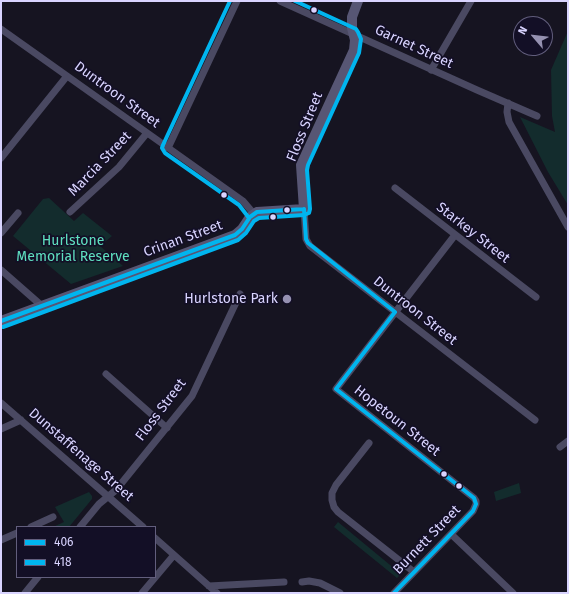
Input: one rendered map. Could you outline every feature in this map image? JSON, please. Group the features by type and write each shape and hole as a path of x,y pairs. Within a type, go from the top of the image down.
{"street":[{"path":"168,148 237,1"},
{"name":"Garnet Street","path":"280,1 431,70 537,116"},
{"name":"Floss Street","path":"304,209 301,170 302,163 354,50 355,43 352,28 352,17 358,1"},
{"path":"431,70 471,1"},
{"name":"Duntroon Street","path":"1,29 243,201 257,213"},
{"path":"3,156 67,76"},
{"path":"508,103 507,112 509,122 568,227"},
{"name":"Marcia Street","path":"70,212 119,166 147,133"},
{"name":"Starkey Street","path":"395,188 536,297"},
{"path":"257,213 304,209"},
{"name":"Duntroon Street","path":"304,209 305,236 308,244 535,420"},
{"path":"1,233 18,213"},
{"name":"Crinan Street","path":"1,322 235,234 242,230 250,217 257,213"},
{"path":"395,312 455,234"},
{"path":"1,270 42,306"},
{"name":"Floss Street","path":"81,526 99,504 116,490 192,396 240,294"},
{"name":"Hopetoun Street","path":"395,312 336,389 474,498 476,504"},
{"path":"106,374 167,428"},
{"name":"Dunstaffenage Street","path":"1,403 142,526"},
{"path":"1,429 21,420"},
{"path":"560,447 568,441"},
{"path":"369,443 332,493 334,507 338,512 414,572"},
{"name":"Burnett Street","path":"394,593 473,511 476,504"},
{"path":"33,526 53,516"},
{"path":"1,540 16,533"},
{"path":"451,534 513,593"},
{"path":"156,539 217,593"},
{"path":"156,576 174,555"},
{"path":"25,593 37,578"},
{"path":"142,593 155,578"},
{"path":"302,582 309,581 320,583 340,593"},
{"path":"209,586 284,582"}],"green space":[{"path":"568,31 568,205 548,172 520,117 555,132 552,116 551,70"},
{"name":"Hurlstone Memorial Reserve","path":"49,198 74,221 83,213 112,236 100,246 123,266 71,284 13,236 43,199"},
{"path":"519,483 521,493 496,501 494,492"},
{"path":"89,492 92,496 92,499 70,526 55,526 64,522 55,507"},
{"path":"338,522 401,574 397,578 334,527"}],"transit line":[{"name":"418","path":"230,1 162,148 165,153 239,205 249,218"},
{"name":"418","path":"3,327 238,240 246,233 254,221 259,218 304,215 309,213 308,165 359,53 361,39 356,29 295,1"},
{"name":"406","path":"304,209 306,239 308,243 395,312"},
{"name":"406","path":"1,321 235,235 242,229 250,217 257,212 304,209"},
{"name":"406","path":"336,389 395,312"},
{"name":"406","path":"336,389 474,498 476,504"},
{"name":"406","path":"394,593 473,511 476,504"}],"place":[{"name":"Hurlstone Park","path":"287,299"}]}
